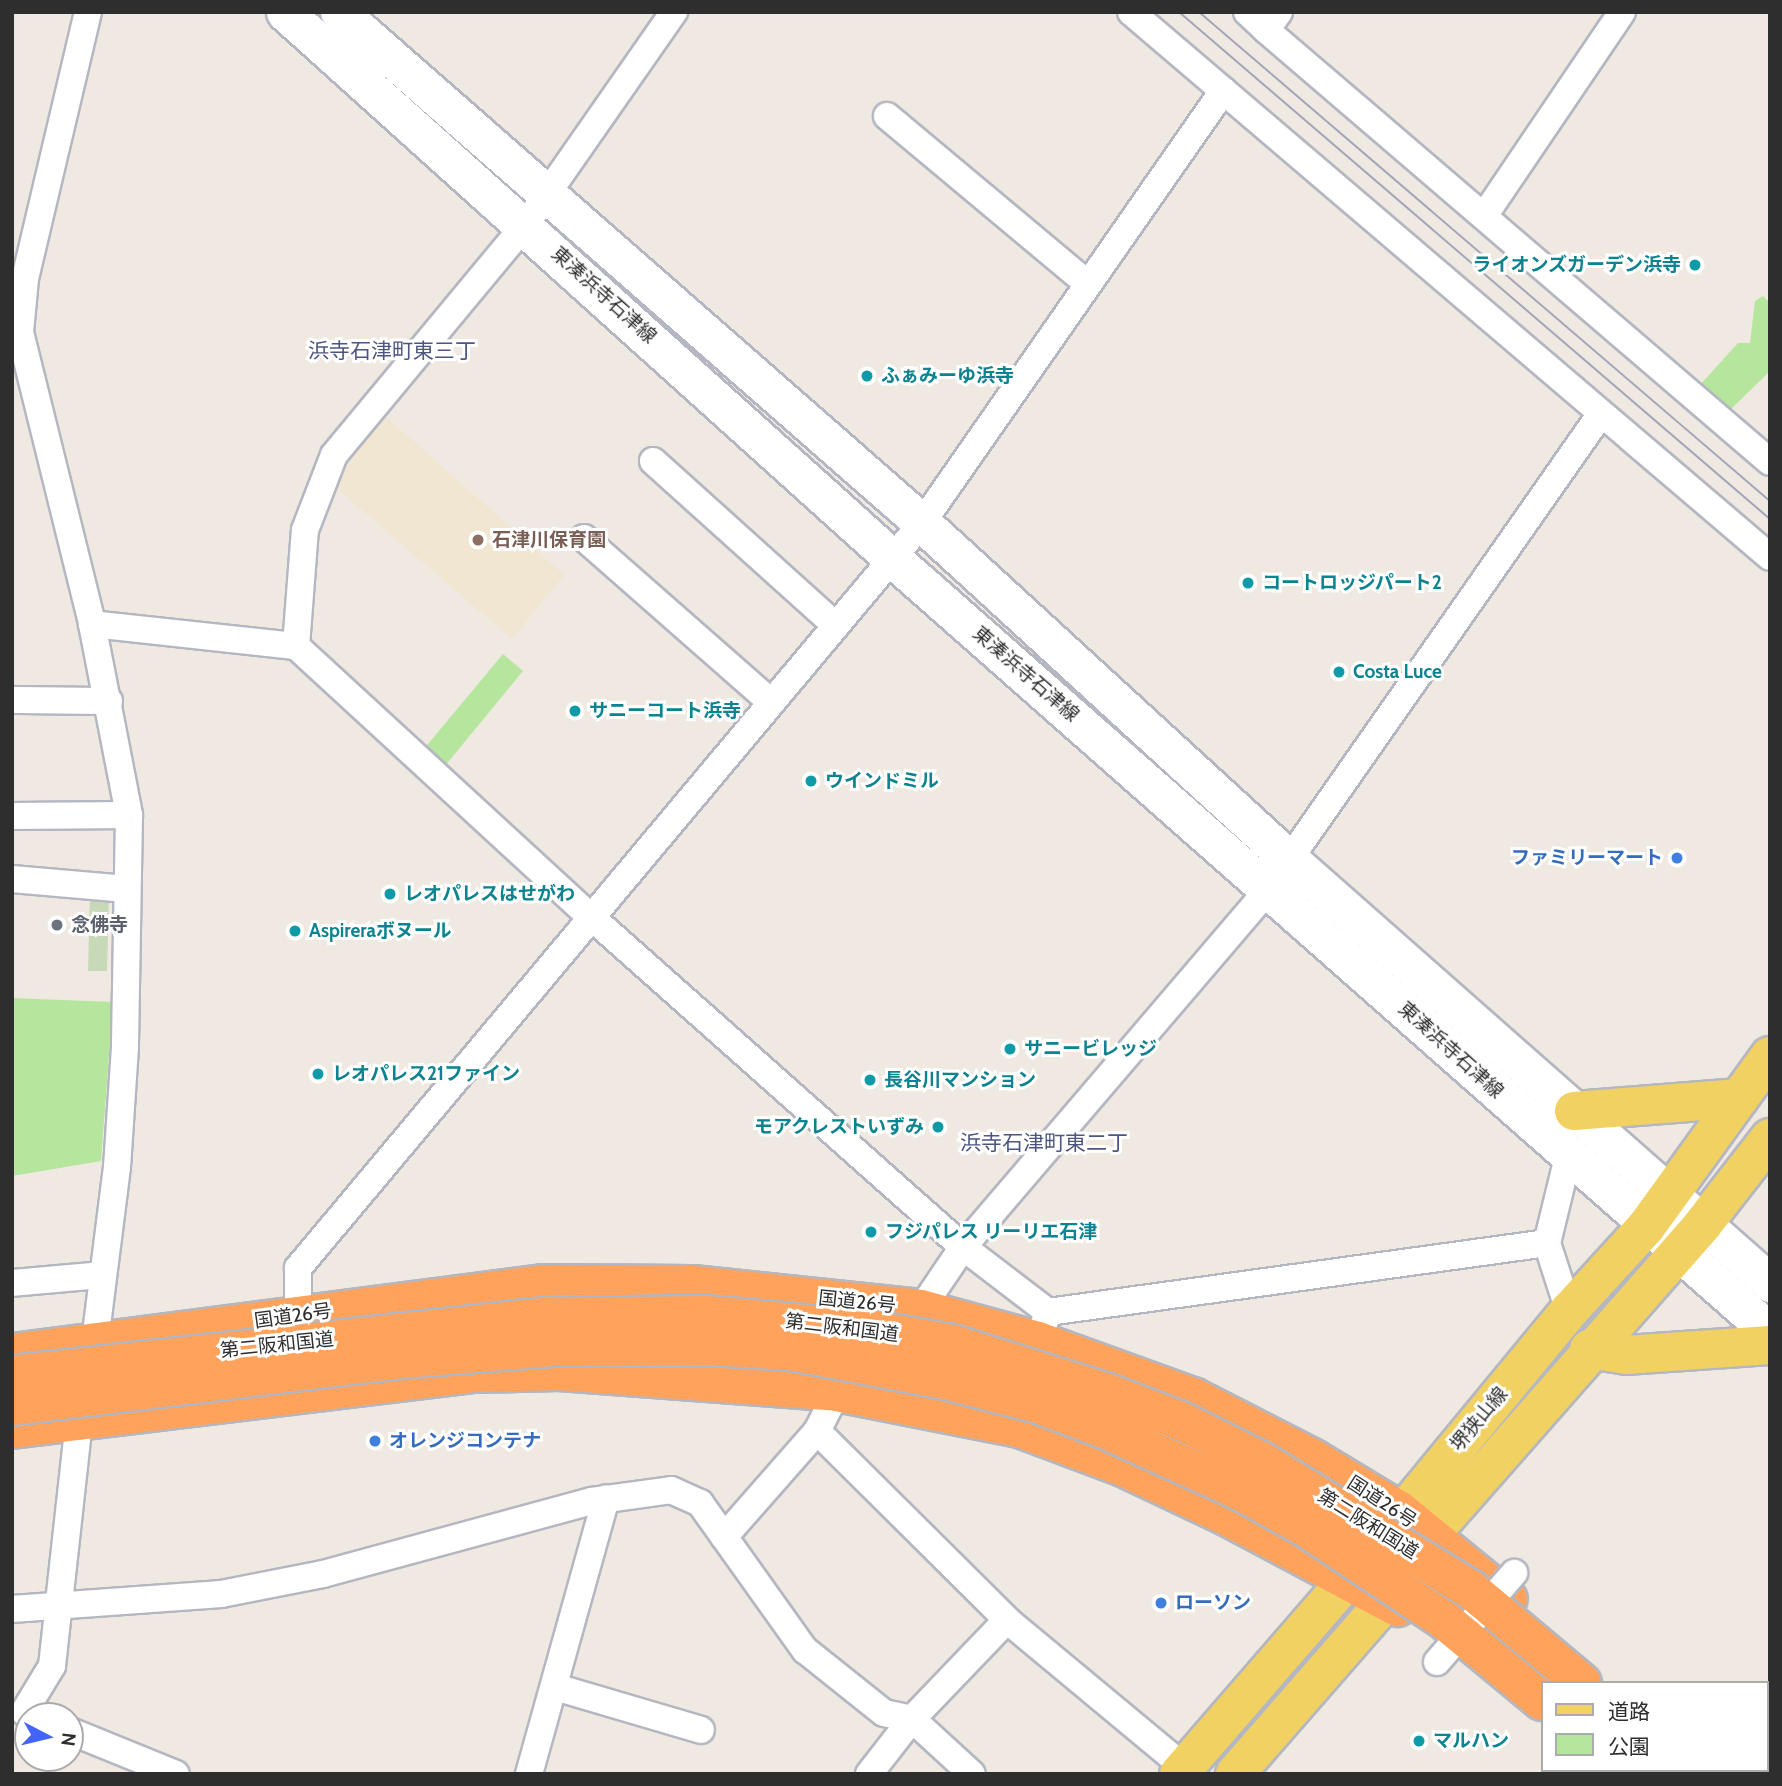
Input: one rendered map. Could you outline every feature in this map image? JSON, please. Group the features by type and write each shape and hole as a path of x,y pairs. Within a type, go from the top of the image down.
{"highway":[{"name":"国道26号","path":"12,1353 543,1284 693,1285 921,1309 1043,1326 1193,1397 1314,1459 1400,1511 1431,1534 1597,1681"},
{"name":"第二阪和国道","path":"12,1375 543,1317 707,1315 873,1330 953,1345 1108,1393 1181,1421 1261,1461 1470,1589 1580,1681"},
{"name":"第二阪和国道","path":"12,1406 400,1359 552,1347 712,1346 791,1351 945,1380 1035,1403 1093,1425 1240,1492 1305,1527 1444,1620 1540,1699"},
{"path":"12,1429 473,1373 559,1371 836,1392 1019,1428 1135,1472 1387,1600 1502,1676 1540,1711"}],"main road":[{"name":"堺狭山線","path":"1181,1771 1348,1579 1400,1511 1569,1311 1646,1227 1770,1056"},
{"path":"1573,1111 1739,1098"},
{"name":"堺狭山線","path":"1235,1774 1387,1600 1431,1534 1589,1349 1691,1237 1770,1138"},
{"path":"1589,1349 1626,1355 1770,1345"}],"street":[{"path":"29,1702 52,1666 61,1605 76,1422 97,1340 102,1275 117,1167 125,1047 129,815 92,624 16,336 25,279 88,12"},
{"name":"東湊浜寺石津線","path":"285,12 353,29 893,559 1671,1193 1691,1237 1770,1332"},
{"path":"296,646 305,530 334,455 535,210 674,12"},
{"path":"1131,12 1600,415 1770,557"},
{"path":"1247,12 1273,21 1484,216 1770,462"},
{"path":"1484,216 1622,12"},
{"path":"298,1314 298,1268 590,916 922,523 1223,91"},
{"path":"887,116 1088,284"},
{"name":"東湊浜寺石津線","path":"535,210 922,523 1568,1157 1646,1227 1691,1237 1770,1283"},
{"path":"921,1309 963,1247 1279,872 1600,415"},
{"path":"653,461 836,626"},
{"path":"584,538 771,702"},
{"path":"92,624 296,646 590,916 963,1247 1043,1326 1547,1244"},
{"path":"12,700 109,701"},
{"path":"12,816 129,815"},
{"path":"12,880 127,889"},
{"path":"1568,1157 1547,1244 1569,1311"},
{"path":"12,1283 102,1275"},
{"path":"724,1537 817,1431 836,1392"},
{"path":"817,1431 1007,1620 1181,1771"},
{"path":"12,1609 221,1594 323,1574 606,1499 671,1490 700,1503 805,1650 884,1713 912,1719 972,1774"},
{"path":"528,1774 555,1687 606,1499"},
{"path":"1437,1662 1440,1664 1514,1573"},
{"path":"869,1774 912,1719 1007,1620"},
{"path":"555,1687 701,1730"},
{"path":"84,1737 176,1774"}],"shaded area":[{"path":"384,415 564,575 512,639 334,486 352,452"}],"green space":[{"path":"1763,296 1770,303 1770,371 1729,411 1700,385 1738,343 1750,343 1755,301"},
{"path":"503,654 523,671 444,767 423,750"},
{"path":"90,895 109,896 107,971 88,971"},
{"path":"12,998 113,1002 101,1161 12,1176"}],"tram line":[{"path":"1179,12 1770,519"},
{"path":"1199,12 1770,501"}],"place":[{"name":"ライオンズガーデン浜寺","path":"1695,265"},
{"name":"ふぁみーゆ浜寺","path":"867,376"},
{"name":"石津川保育園","path":"478,540"},
{"name":"コートロッジパート2","path":"1248,583"},
{"name":"Costa Luce","path":"1339,672"},
{"name":"サニーコート浜寺","path":"575,711"},
{"name":"ウインドミル","path":"811,781"},
{"name":"ファミリーマート","path":"1677,858"},
{"name":"レオパレスはせがわ","path":"390,894"},
{"name":"念佛寺","path":"57,925"},
{"name":"Aspireraボヌール","path":"295,931"},
{"name":"サニービレッジ","path":"1010,1049"},
{"name":"レオパレス21ファイン","path":"318,1074"},
{"name":"長谷川マンション","path":"870,1080"},
{"name":"モアクレストいずみ","path":"938,1127"},
{"name":"フジパレス リーリエ石津","path":"871,1232"},
{"name":"オレンジコンテナ","path":"375,1441"},
{"name":"ローソン","path":"1161,1603"},
{"name":"マルハン","path":"1419,1741"}],"district":[{"name":"浜寺石津町東三丁","path":"392,351"},
{"name":"浜寺石津町東二丁","path":"1044,1143"}]}
